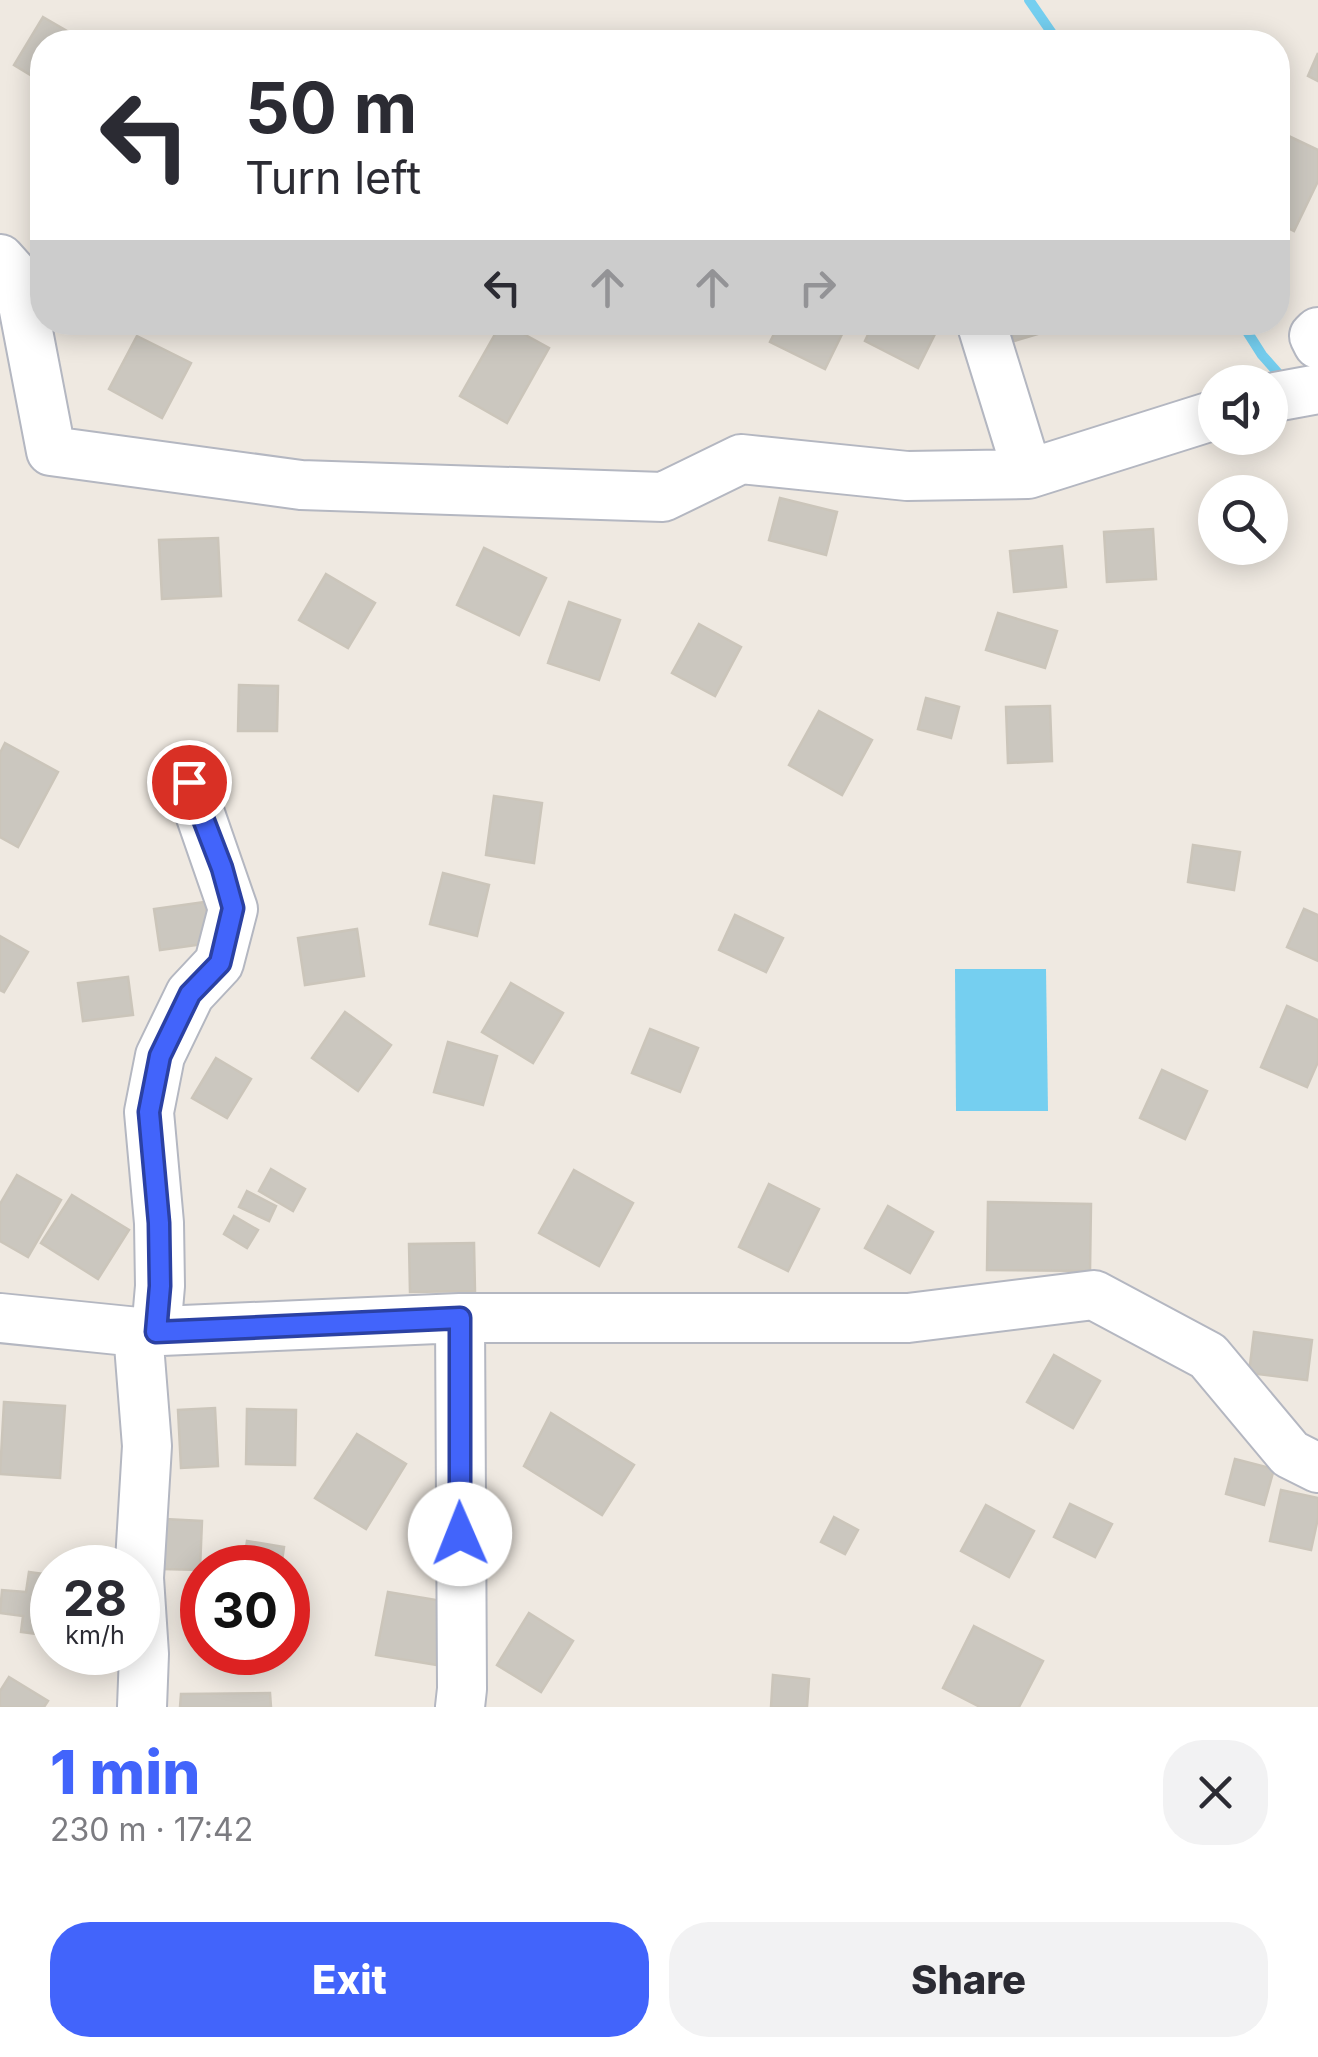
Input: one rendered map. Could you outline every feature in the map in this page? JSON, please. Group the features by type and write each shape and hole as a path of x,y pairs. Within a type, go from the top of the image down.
{"street":[{"path":"0,258 18,279 51,451 301,485 663,496 741,459 907,476 1028,474 1198,420"},
{"path":"1318,332 1314,336 1318,344"},
{"path":"984,335 1028,474"},
{"path":"1288,394 1318,389"},
{"path":"142,1707 144,1654 139,1578 148,1446 147,1332 160,1286 149,1112 160,1056 190,994 220,963 233,908 189,782"},
{"path":"0,1318 147,1332 460,1318 908,1318 1094,1294 1208,1356 1290,1454 1318,1468"},
{"path":"460,1318 460,1707"}],"water":[{"path":"955,969 1046,969 1048,1111 956,1111"}],"building":[{"path":"43,17 65,30 35,30"},
{"path":"30,39 30,75 14,65"},
{"path":"1318,53 1318,81 1308,76"},
{"path":"1290,137 1318,150 1318,181 1294,231 1290,229"},
{"path":"495,335 526,335 549,348 507,423 460,396"},
{"path":"774,335 842,335 825,369 770,342"},
{"path":"868,335 934,335 918,368 865,341"},
{"path":"1012,335 1034,335 1014,341"},
{"path":"137,336 191,363 162,418 109,389"},
{"path":"780,498 837,512 826,555 769,540"},
{"path":"1153,529 1156,579 1107,582 1104,532"},
{"path":"218,538 221,596 162,599 159,540"},
{"path":"1062,546 1066,587 1014,592 1010,551"},
{"path":"484,548 546,578 519,635 457,605"},
{"path":"326,574 375,603 348,648 299,620"},
{"path":"569,602 620,620 599,680 548,663"},
{"path":"998,613 1057,631 1045,668 986,650"},
{"path":"699,624 741,647 715,696 672,673"},
{"path":"239,685 278,686 277,731 238,731"},
{"path":"926,698 959,707 951,738 918,729"},
{"path":"1050,706 1052,761 1008,763 1006,707"},
{"path":"819,711 872,740 842,795 789,765"},
{"path":"5,743 58,772 18,847 0,837 0,753"},
{"path":"494,796 542,803 534,863 486,855"},
{"path":"1193,845 1240,852 1234,890 1188,882"},
{"path":"443,873 489,885 477,936 430,924"},
{"path":"205,902 211,943 160,950 154,909"},
{"path":"1304,909 1318,915 1318,961 1287,947"},
{"path":"735,915 783,938 766,972 719,950"},
{"path":"357,929 364,976 305,985 298,938"},
{"path":"0,936 28,952 4,992 0,990"},
{"path":"128,977 133,1015 83,1021 78,983"},
{"path":"511,983 563,1013 533,1063 482,1032"},
{"path":"1287,1006 1318,1020 1318,1062 1307,1087 1261,1067"},
{"path":"345,1012 391,1045 358,1091 312,1058"},
{"path":"650,1029 698,1048 680,1092 632,1073"},
{"path":"448,1042 497,1056 483,1105 434,1092"},
{"path":"216,1058 251,1079 227,1118 192,1098"},
{"path":"1162,1070 1207,1091 1185,1139 1140,1118"},
{"path":"271,1169 305,1189 293,1211 259,1191"},
{"path":"574,1170 633,1203 599,1266 539,1233"},
{"path":"17,1175 61,1200 28,1257 0,1241 0,1204"},
{"path":"769,1184 819,1209 788,1271 739,1247"},
{"path":"247,1191 276,1206 269,1221 239,1207"},
{"path":"72,1195 129,1230 98,1279 41,1243"},
{"path":"988,1202 1091,1204 1090,1271 987,1270"},
{"path":"888,1206 933,1232 910,1273 865,1248"},
{"path":"234,1216 258,1230 247,1248 224,1234"},
{"path":"474,1243 475,1291 410,1292 409,1244"},
{"path":"1254,1332 1312,1340 1307,1380 1249,1373"},
{"path":"1054,1355 1100,1381 1073,1428 1027,1402"},
{"path":"4,1402 65,1406 60,1478 0,1474"},
{"path":"215,1408 218,1466 181,1468 178,1410"},
{"path":"247,1409 296,1410 295,1465 246,1464"},
{"path":"551,1413 634,1465 602,1515 524,1466"},
{"path":"357,1434 406,1464 366,1529 315,1498"},
{"path":"1235,1459 1274,1469 1264,1505 1226,1494"},
{"path":"1281,1490 1318,1498 1311,1550 1270,1541"},
{"path":"1070,1504 1112,1524 1095,1557 1054,1537"},
{"path":"986,1505 1034,1531 1009,1577 961,1551"},
{"path":"834,1517 858,1530 845,1554 821,1542"},
{"path":"165,1519 202,1521 201,1545 180,1545 180,1569 163,1569"},
{"path":"30,1572 30,1633 21,1632 23,1616 0,1613 2,1590 26,1592"},
{"path":"388,1592 448,1602 437,1665 376,1655"},
{"path":"529,1613 573,1641 541,1692 497,1665"},
{"path":"974,1626 1043,1661 1019,1707 980,1707 943,1688"},
{"path":"773,1675 809,1679 807,1707 771,1707"},
{"path":"9,1677 48,1701 44,1707 0,1707 0,1691"},
{"path":"270,1693 271,1707 180,1707 181,1694"}],"waterway":[{"path":"1029,0 1050,30"},
{"path":"1249,335 1271,365"}],"route":[{"path":"189,782 233,908 220,963 190,994 160,1056 149,1112 159,1223 156,1332 460,1318 460,1534"}]}
